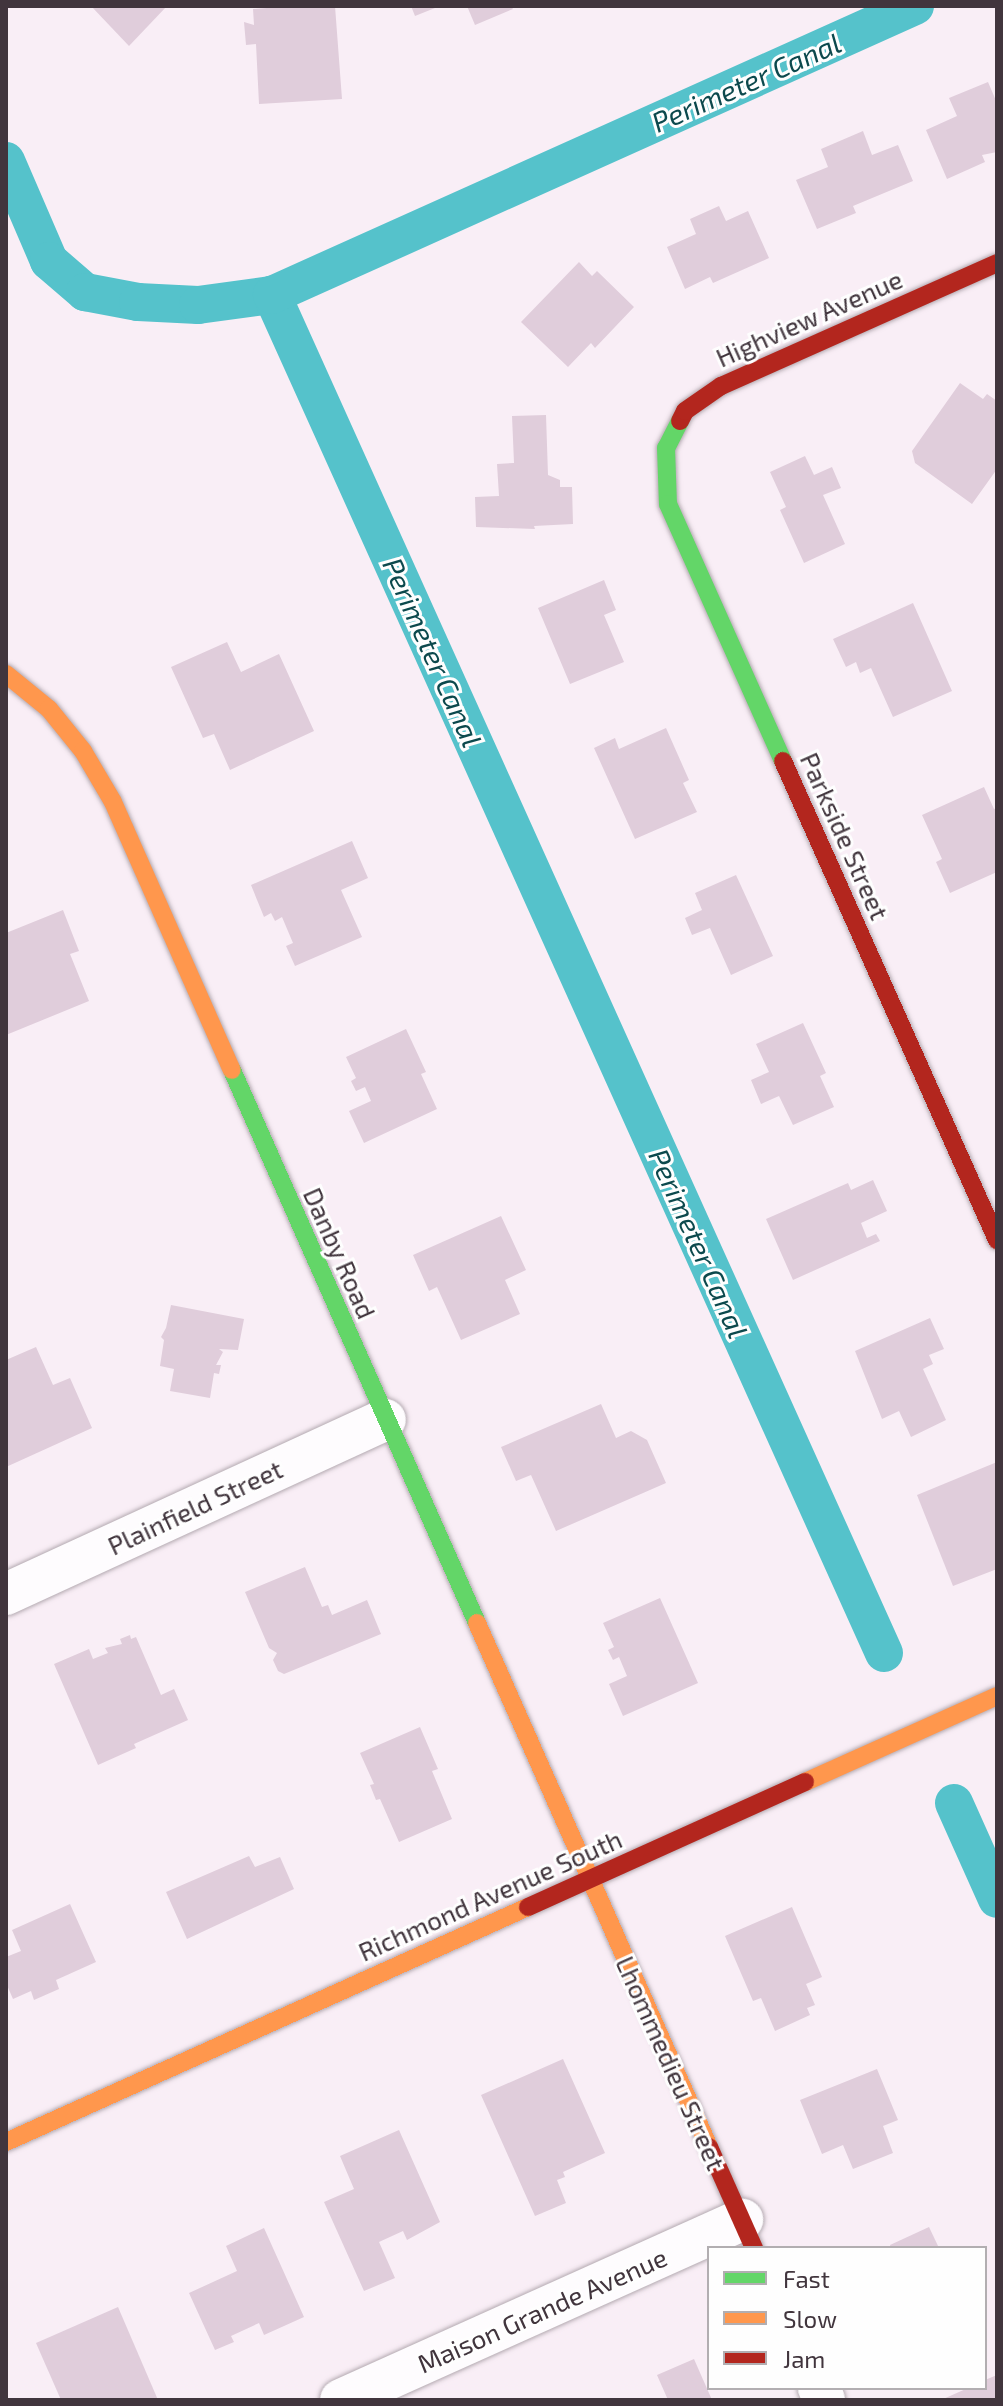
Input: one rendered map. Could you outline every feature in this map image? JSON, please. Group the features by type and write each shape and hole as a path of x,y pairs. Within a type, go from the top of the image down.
{"street":[{"name":"Highview Avenue","path":"666,448 685,411 721,386 997,263"},
{"name":"Parkside Street","path":"666,448 668,504 986,1188 997,1240"},
{"name":"Danby Road","path":"6,674 49,709 83,751 113,802 588,1879"},
{"name":"Plainfield Street","path":"6,1594 385,1420"},
{"name":"Richmond Avenue South","path":"6,2142 997,1696"},
{"name":"Lhommedieu Street","path":"588,1879 748,2234"},
{"name":"Maison Grande Avenue","path":"719,2246 748,2234"},
{"name":"Maison Grande Avenue","path":"341,2400 707,2251"}],"building":[{"path":"91,6 167,6 129,46"},
{"path":"335,6 342,99 259,104 256,44 246,45 244,22 254,25 253,9"},
{"path":"411,6 440,6 415,16"},
{"path":"467,6 511,6 513,9 475,25"},
{"path":"988,82 997,103 997,152 982,155 985,162 947,179 926,130 957,116 949,98"},
{"path":"863,131 872,155 898,145 913,181 853,206 856,213 817,229 796,180 828,167 821,149"},
{"path":"719,206 726,221 748,211 769,258 713,283 710,277 685,289 667,247 696,234 690,219"},
{"path":"579,262 592,276 597,271 634,307 595,348 591,343 568,367 521,322"},
{"path":"960,383 983,399 987,394 997,401 997,469 972,504 915,463 912,451"},
{"path":"546,415 548,475 560,480 560,487 572,487 573,524 534,526 535,529 476,527 475,497 499,496 497,464 514,463 512,416"},
{"path":"805,456 814,475 832,467 841,488 823,495 845,544 804,563 780,510 786,507 770,472"},
{"path":"604,580 616,610 604,615 624,662 570,684 538,608"},
{"path":"913,603 952,691 893,717 871,668 860,673 856,662 846,667 833,639"},
{"path":"227,642 241,672 279,654 314,731 230,770 214,734 203,738 171,667"},
{"path":"666,728 689,780 683,783 697,812 635,839 594,748 615,738 619,749"},
{"path":"984,787 994,809 997,808 997,872 950,893 936,862 942,859 922,815"},
{"path":"352,841 368,878 341,890 362,937 295,966 286,946 293,943 282,917 275,921 271,913 264,917 251,885"},
{"path":"736,875 773,956 731,975 710,928 692,935 685,918 702,910 695,893"},
{"path":"63,910 79,951 70,954 89,1001 6,1035 6,933"},
{"path":"803,1023 826,1073 820,1076 834,1107 793,1125 779,1096 761,1104 751,1080 769,1072 756,1044"},
{"path":"406,1029 426,1072 421,1074 437,1109 364,1143 349,1111 371,1101 365,1087 356,1091 351,1081 356,1078 346,1057"},
{"path":"873,1180 887,1211 861,1223 867,1238 876,1234 880,1241 793,1280 766,1219 848,1183 851,1190"},
{"path":"501,1216 526,1270 505,1280 520,1314 461,1340 437,1287 429,1291 413,1255"},
{"path":"171,1305 244,1319 238,1350 219,1349 223,1352 216,1365 221,1365 219,1374 214,1373 210,1398 170,1391 174,1369 160,1366 164,1340 161,1337"},
{"path":"930,1318 944,1349 929,1355 933,1364 923,1369 946,1420 911,1437 899,1411 882,1419 855,1351"},
{"path":"36,1347 53,1385 70,1378 92,1428 6,1467 6,1360"},
{"path":"601,1404 616,1438 631,1431 647,1440 666,1483 556,1531 531,1475 516,1481 501,1447"},
{"path":"997,1462 997,1569 953,1586 917,1495"},
{"path":"305,1567 322,1607 328,1605 332,1615 367,1600 381,1634 284,1674 278,1671 273,1660 277,1653 269,1648 245,1592"},
{"path":"660,1598 698,1683 623,1716 609,1684 627,1676 619,1657 613,1660 608,1650 614,1647 603,1623"},
{"path":"130,1635 131,1639 136,1637 161,1695 174,1689 188,1720 134,1744 136,1748 98,1765 54,1664 89,1649 93,1659 108,1653 105,1648 122,1644 120,1639"},
{"path":"420,1727 438,1769 432,1771 452,1819 399,1842 380,1799 376,1800 370,1785 374,1784 360,1753"},
{"path":"249,1856 255,1867 280,1857 294,1889 187,1939 166,1892"},
{"path":"70,1904 96,1962 56,1980 59,1989 34,2000 31,1991 13,1999 6,1983 6,1957 21,1951 12,1930"},
{"path":"792,1907 822,1977 806,1984 815,2005 807,2008 810,2015 775,2031 761,1998 753,2001 725,1936"},
{"path":"563,2059 605,2153 563,2172 565,2177 557,2180 566,2203 535,2216 481,2095"},
{"path":"877,2069 898,2120 883,2126 893,2153 853,2169 843,2145 822,2154 800,2100"},
{"path":"399,2130 440,2222 407,2240 403,2231 379,2242 395,2278 364,2291 324,2202 354,2189 340,2156"},
{"path":"929,2227 938,2246 890,2246"},
{"path":"264,2228 304,2317 264,2335 259,2323 231,2336 234,2342 215,2350 189,2293 237,2271 226,2246"},
{"path":"118,2307 158,2400 61,2400 36,2343"},
{"path":"694,2359 712,2400 668,2400 657,2375"},
{"path":"997,2375 997,2400 941,2400 964,2390 987,2390 987,2379"}],"waterway":[{"name":"Perimeter Canal","path":"884,1653 272,295 915,6"},
{"path":"6,161 49,261 85,292 138,302 198,305 272,295"},
{"name":"Perimeter Canal","path":"954,1803 997,1899"}],"traffic: fast":[{"path":"680,421 666,448 668,504 783,761"},
{"path":"232,1070 477,1623"}],"traffic: slow":[{"path":"6,674 49,709 83,751 113,802 232,1070"},
{"path":"477,1623 709,2147"},
{"path":"805,1782 997,1696"},
{"path":"6,2142 528,1907"}],"traffic: jam":[{"path":"680,421 685,411 721,386 997,263"},
{"path":"783,761 997,1240"},
{"path":"528,1907 805,1782"},
{"path":"709,2147 753,2246"}]}
